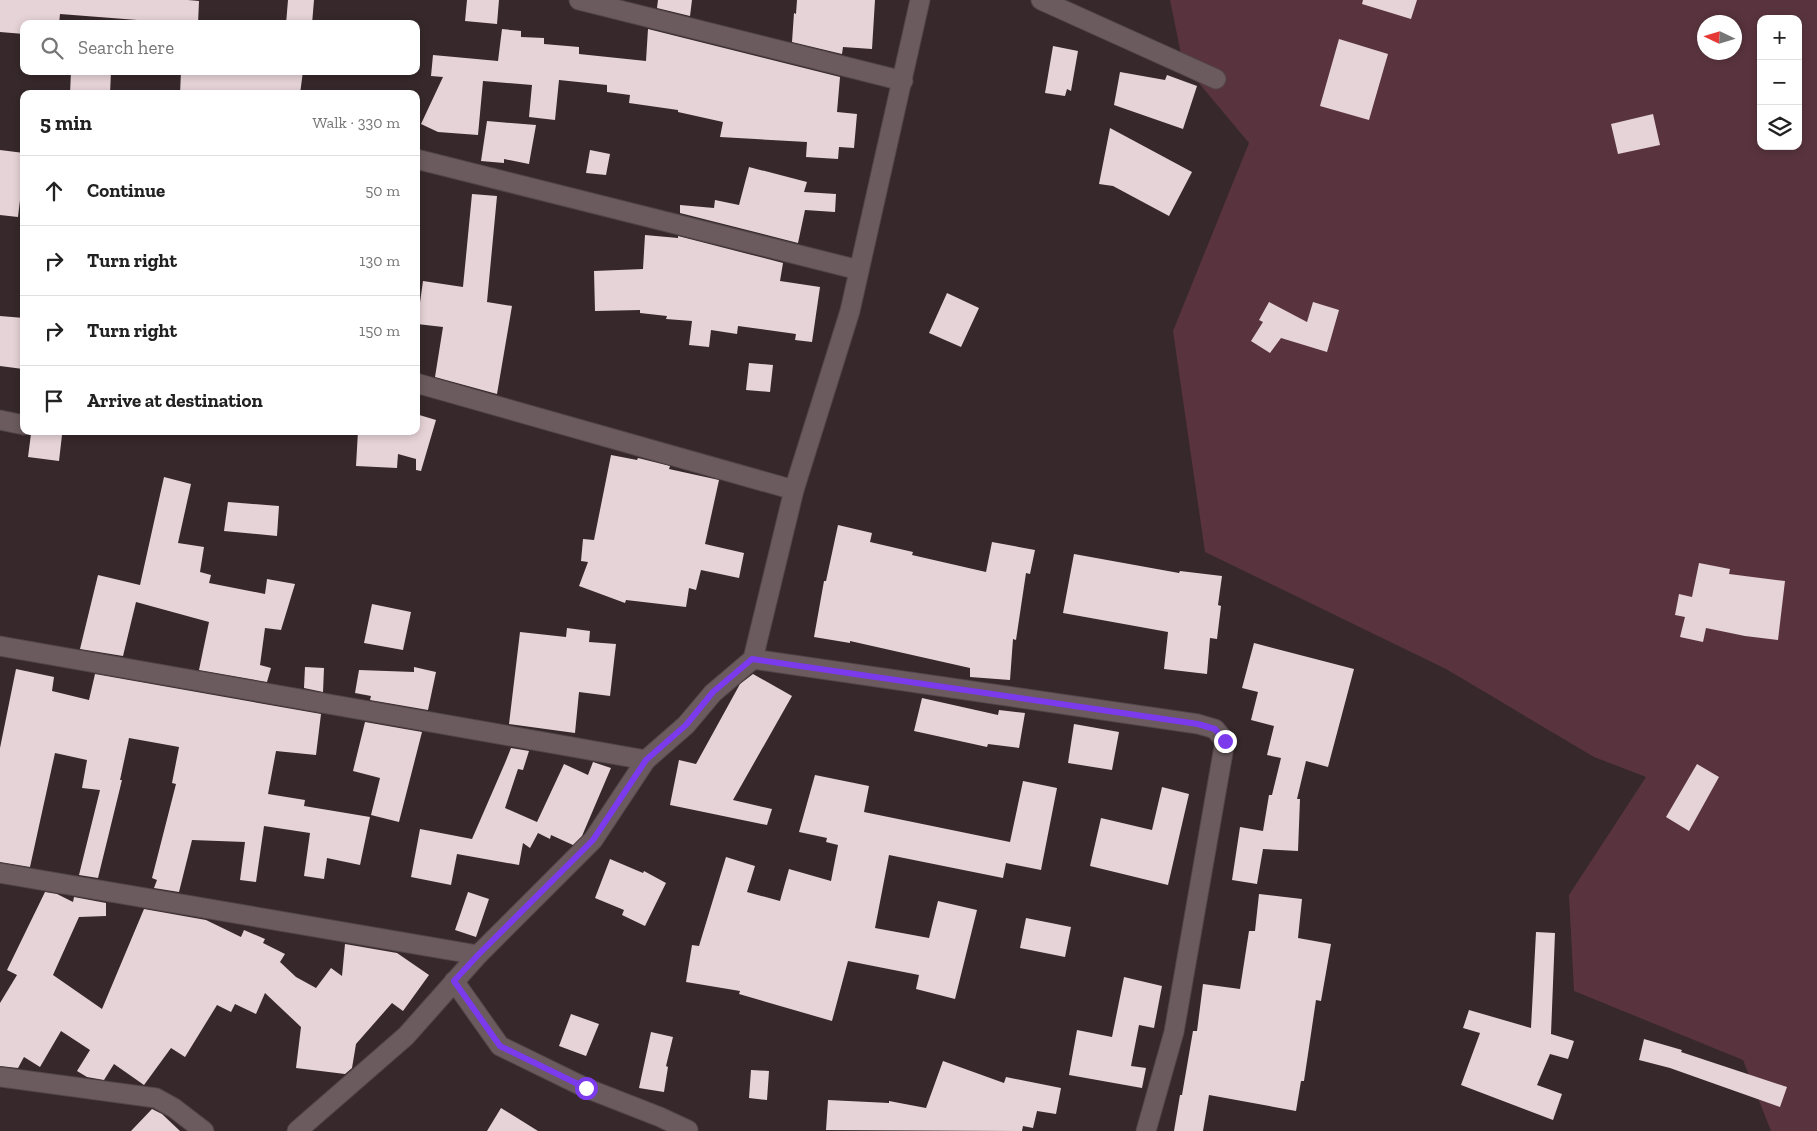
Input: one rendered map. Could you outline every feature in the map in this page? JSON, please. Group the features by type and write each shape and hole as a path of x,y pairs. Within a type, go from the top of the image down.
{"street":[{"path":"579,0 903,81"},
{"path":"296,1131 406,1036 478,955 593,840 646,760 686,725 713,692 752,659 794,490 850,312 920,0"},
{"path":"1041,0 1216,79"},
{"path":"420,159 859,270"},
{"path":"420,384 794,490"},
{"path":"0,420 20,424"},
{"path":"0,646 646,760"},
{"path":"752,659 1198,724 1215,729 1225,741 1174,1032 1146,1131"},
{"path":"0,872 478,955"},
{"path":"454,981 500,1046 586,1088 688,1130"},
{"path":"0,1077 156,1098 174,1108 204,1131"}],"shaded area":[{"path":"1170,0 1817,0 1817,1131 1771,1131 1743,1060 1574,991 1569,895 1646,777 1594,757 1446,669 1205,552 1173,331 1249,143 1183,64"}],"building":[{"path":"0,0 199,1 198,20 137,20 60,14 59,20 20,20 20,34 0,32"},
{"path":"288,0 314,0 312,20 286,20"},
{"path":"467,0 499,0 497,24 465,21"},
{"path":"658,0 692,0 690,16 657,8"},
{"path":"797,0 875,0 872,49 843,47 842,54 792,42"},
{"path":"1363,0 1417,0 1411,19 1362,4"},
{"path":"502,29 521,31 521,37 544,38 544,44 579,47 579,54 646,61 648,29 840,77 837,112 857,114 854,148 839,147 838,159 806,157 807,142 720,137 723,122 678,112 678,110 629,103 630,95 607,92 607,85 559,80 555,120 529,117 532,85 483,81 478,135 438,132 421,124 443,77 431,76 433,55 498,61"},
{"path":"1339,39 1388,54 1369,120 1320,106"},
{"path":"1053,46 1078,51 1071,91 1067,89 1065,96 1045,93"},
{"path":"1120,72 1165,80 1167,75 1197,86 1183,129 1114,105"},
{"path":"71,75 111,75 110,90 70,90"},
{"path":"181,75 302,75 301,90 180,90"},
{"path":"1653,114 1660,145 1618,154 1611,124"},
{"path":"487,121 536,125 529,164 504,159 504,163 481,161"},
{"path":"1110,128 1192,172 1169,216 1113,186 1099,184"},
{"path":"0,150 20,152 18,217 0,215"},
{"path":"590,150 610,154 606,175 586,173"},
{"path":"749,167 807,182 804,192 836,194 835,212 805,210 798,243 680,213 680,205 714,208 715,200 739,205"},
{"path":"472,194 497,196 487,302 512,306 497,394 435,377 443,327 420,324 420,302 423,281 463,287"},
{"path":"645,235 678,238 678,236 783,263 780,281 820,287 812,342 795,340 796,334 738,326 737,334 711,330 709,347 689,345 692,321 666,319 667,316 640,313 640,310 595,311 594,271 643,269"},
{"path":"947,293 979,308 961,347 929,333"},
{"path":"1269,302 1307,322 1313,302 1339,310 1327,352 1281,338 1270,353 1251,341 1263,322 1259,320"},
{"path":"0,316 20,318 20,369 0,366"},
{"path":"749,363 773,365 770,392 746,390"},
{"path":"420,415 436,420 421,471 416,470 416,459 398,454 397,468 356,466 358,435 420,435"},
{"path":"31,435 62,435 59,461 28,457"},
{"path":"611,455 637,460 638,458 670,466 669,469 719,480 705,544 744,553 739,578 701,570 696,590 689,588 686,607 626,600 625,603 579,586 588,562 581,561 583,539 594,540"},
{"path":"164,477 191,484 178,543 204,547 200,572 211,575 209,583 265,594 267,579 295,584 281,630 265,628 260,665 271,668 267,682 199,670 209,622 136,602 123,656 80,649 98,575 140,585"},
{"path":"228,502 279,506 277,536 224,531"},
{"path":"838,525 872,533 870,542 913,552 912,555 986,572 992,542 1035,550 1030,574 1026,573 1016,640 1013,639 1010,680 970,677 970,668 850,641 850,643 814,637 824,581 826,581"},
{"path":"1074,554 1179,573 1180,571 1222,576 1218,605 1221,606 1217,639 1210,638 1207,674 1164,669 1168,632 1063,613"},
{"path":"1699,563 1730,569 1729,574 1785,581 1778,640 1706,628 1703,642 1680,637 1685,617 1675,615 1679,594 1692,597"},
{"path":"372,604 411,612 403,650 364,643"},
{"path":"567,628 590,631 589,642 616,644 610,696 579,692 575,733 509,724 520,632 566,637"},
{"path":"1254,643 1354,669 1328,767 1306,761 1297,799 1300,799 1298,851 1263,849 1257,884 1232,880 1240,827 1263,831 1269,795 1272,795 1281,758 1267,755 1274,726 1251,720 1258,692 1242,688"},
{"path":"305,667 324,668 323,692 304,688"},
{"path":"414,667 436,672 428,710 370,700 371,696 355,693 359,670 414,672"},
{"path":"16,669 54,677 52,691 89,700 95,674 321,714 316,755 276,751 268,794 305,800 304,806 370,817 360,865 327,858 324,879 304,876 310,833 264,826 256,882 240,880 245,842 192,840 179,892 154,888 157,880 152,878 176,784 172,783 179,747 129,738 120,780 122,780 98,878 79,875 100,790 82,788 87,760 55,753 30,867 0,862 0,748"},
{"path":"753,674 792,696 733,800 772,809 767,825 670,805 679,760 696,764 740,684"},
{"path":"922,698 998,715 999,710 1025,713 1019,748 988,744 987,747 914,731"},
{"path":"365,722 422,732 399,822 371,815 380,778 353,771"},
{"path":"1074,724 1119,732 1112,770 1068,763"},
{"path":"511,748 529,751 523,770 518,769 505,808 537,822 564,764 588,775 593,762 611,768 582,836 573,845 551,835 550,839 538,833 530,848 523,843 519,865 457,854 451,885 411,877 420,829 472,839"},
{"path":"1697,764 1719,777 1689,831 1666,817"},
{"path":"815,775 869,786 864,812 1010,842 1023,781 1057,788 1041,870 1006,863 1003,878 889,855 875,928 929,938 938,901 977,910 955,999 916,989 919,975 848,961 832,1021 739,994 740,991 686,982 692,945 699,946 726,857 755,866 747,892 780,901 789,869 831,881 838,845 826,842 827,838 799,832"},
{"path":"1162,787 1189,794 1168,885 1090,866 1101,818 1152,830"},
{"path":"610,859 643,873 644,871 666,883 645,926 622,915 624,910 595,898"},
{"path":"45,892 57,894 73,902 74,897 106,903 106,916 79,917 53,975 102,1009 144,909 206,920 241,937 244,930 265,939 263,943 285,954 280,962 296,977 316,988 331,968 342,976 345,944 397,953 429,975 403,1011 392,1003 356,1044 352,1068 345,1074 296,1068 301,1027 265,993 256,1014 235,1004 231,1012 217,1005 185,1057 171,1048 144,1085 114,1064 104,1080 87,1077 77,1071 90,1050 61,1031 40,1067 24,1057 18,1068 0,1066 0,1003 17,975 7,970"},
{"path":"468,892 489,899 476,937 455,930"},
{"path":"1259,894 1302,899 1298,938 1331,944 1321,1001 1316,1000 1304,1081 1301,1081 1296,1111 1209,1095 1203,1131 1174,1131 1193,1031 1197,1031 1203,984 1240,989 1249,931 1255,931"},
{"path":"1026,918 1071,927 1065,957 1020,948"},
{"path":"1536,932 1555,933 1551,1034 1574,1041 1568,1059 1550,1054 1537,1085 1562,1094 1553,1120 1461,1085 1480,1033 1463,1028 1469,1010 1531,1028"},
{"path":"1124,977 1162,986 1154,1028 1139,1025 1131,1066 1146,1068 1142,1088 1069,1075 1077,1030 1112,1037"},
{"path":"571,1014 599,1024 586,1056 559,1046"},
{"path":"651,1032 673,1037 666,1066 668,1067 664,1092 639,1088"},
{"path":"1644,1039 1682,1050 1681,1052 1787,1087 1780,1107 1670,1068 1639,1060"},
{"path":"943,1061 1004,1083 1006,1077 1061,1088 1056,1114 1037,1111 1033,1128 1023,1126 1022,1131 826,1130 828,1100 889,1103 889,1101 926,1108"},
{"path":"751,1070 769,1071 767,1100 749,1098"},
{"path":"501,1108 538,1131 487,1131"},
{"path":"152,1109 162,1114 180,1131 131,1131"}],"route":[{"path":"586,1088 500,1046 454,981 593,840 646,760 686,725 713,692 752,659 1198,724 1215,729 1225,741"}]}
